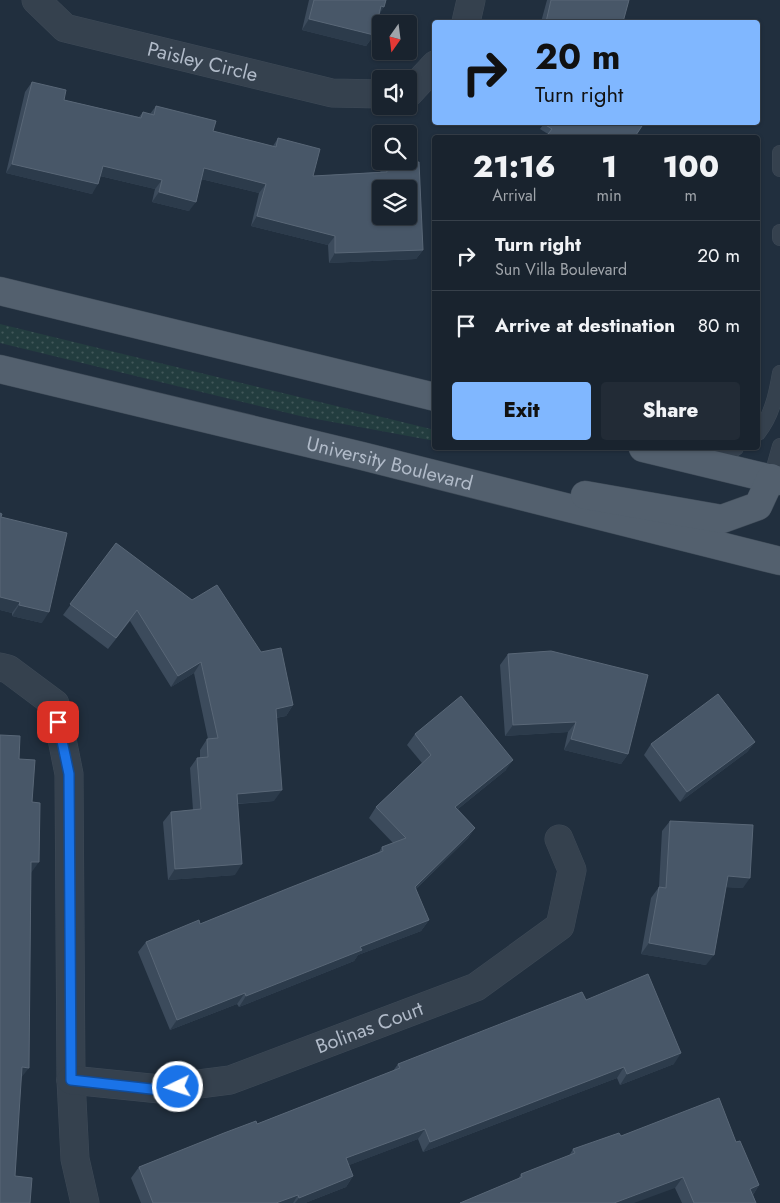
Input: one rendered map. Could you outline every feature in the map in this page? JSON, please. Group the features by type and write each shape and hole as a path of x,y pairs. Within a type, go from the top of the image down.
{"main road":[{"path":"0,292 432,396"},
{"name":"University Boulevard","path":"0,369 362,456 780,561"},
{"path":"362,456 722,519 758,506 775,480 651,450"}],"street":[{"name":"Paisley Circle","path":"36,0 65,28 332,93 372,94"},
{"path":"466,20 471,0"},
{"path":"417,84 432,68"},
{"path":"0,667 8,669 55,704 69,774 71,1080 75,1159 85,1203"},
{"name":"Bolinas Court","path":"71,1080 160,1090 230,1080 476,987 560,926 572,870 559,839"}],"lane":[{"path":"780,232 780,238"},
{"path":"760,430 768,419 777,394 780,373"},
{"path":"775,480 780,446"},
{"path":"709,464 733,450"}],"green space":[{"path":"0,324 432,429 432,440 300,416 0,343"}],"building":[{"path":"314,0 386,0 384,7 381,6 379,15 372,15 372,35 309,19"},
{"path":"551,0 629,0 624,20 546,20"},
{"path":"32,82 66,90 64,100 141,118 143,112 154,115 156,106 216,121 213,131 276,147 278,138 320,149 313,176 387,172 387,170 417,170 417,162 419,162 423,250 335,253 335,236 257,216 266,184 204,168 196,202 159,192 162,180 103,166 98,184 12,164"},
{"path":"546,125 643,125 636,135 547,135 552,129"},
{"path":"0,513 2,514 1,517 67,533 49,612 19,605 20,602 0,597"},
{"path":"116,543 192,600 217,585 261,652 281,648 293,705 276,709 282,790 237,794 242,864 175,869 171,812 201,809 197,758 208,757 207,739 218,738 201,662 178,676 137,610 116,638 70,604"},
{"path":"551,651 648,675 628,754 571,739 576,722 513,725 508,654"},
{"path":"718,694 755,742 687,792 651,744"},
{"path":"461,696 513,760 455,807 475,828 415,887 429,920 360,947 362,950 246,996 245,993 177,1020 146,942 199,920 200,924 383,851 382,847 406,838 376,807 431,755 415,734"},
{"path":"0,735 20,736 19,759 35,760 32,802 40,803 39,862 31,862 29,1068 22,1067 15,1176 32,1178 30,1203 0,1203"},
{"path":"670,821 753,825 750,878 728,876 714,955 649,943 659,887 666,888"},
{"path":"648,974 681,1053 627,1074 624,1067 430,1142 425,1129 346,1158 353,1176 299,1198 298,1195 276,1203 153,1203 139,1167 256,1121 257,1124 400,1068 398,1064 582,992 586,1000"},
{"path":"719,1098 736,1142 740,1141 759,1185 750,1189 756,1203 694,1203 683,1177 614,1203 460,1203 522,1177 521,1174 575,1153 573,1149 619,1133 621,1136"}],"route":[{"path":"58,722 69,774 71,1080 160,1090 178,1087"}]}
